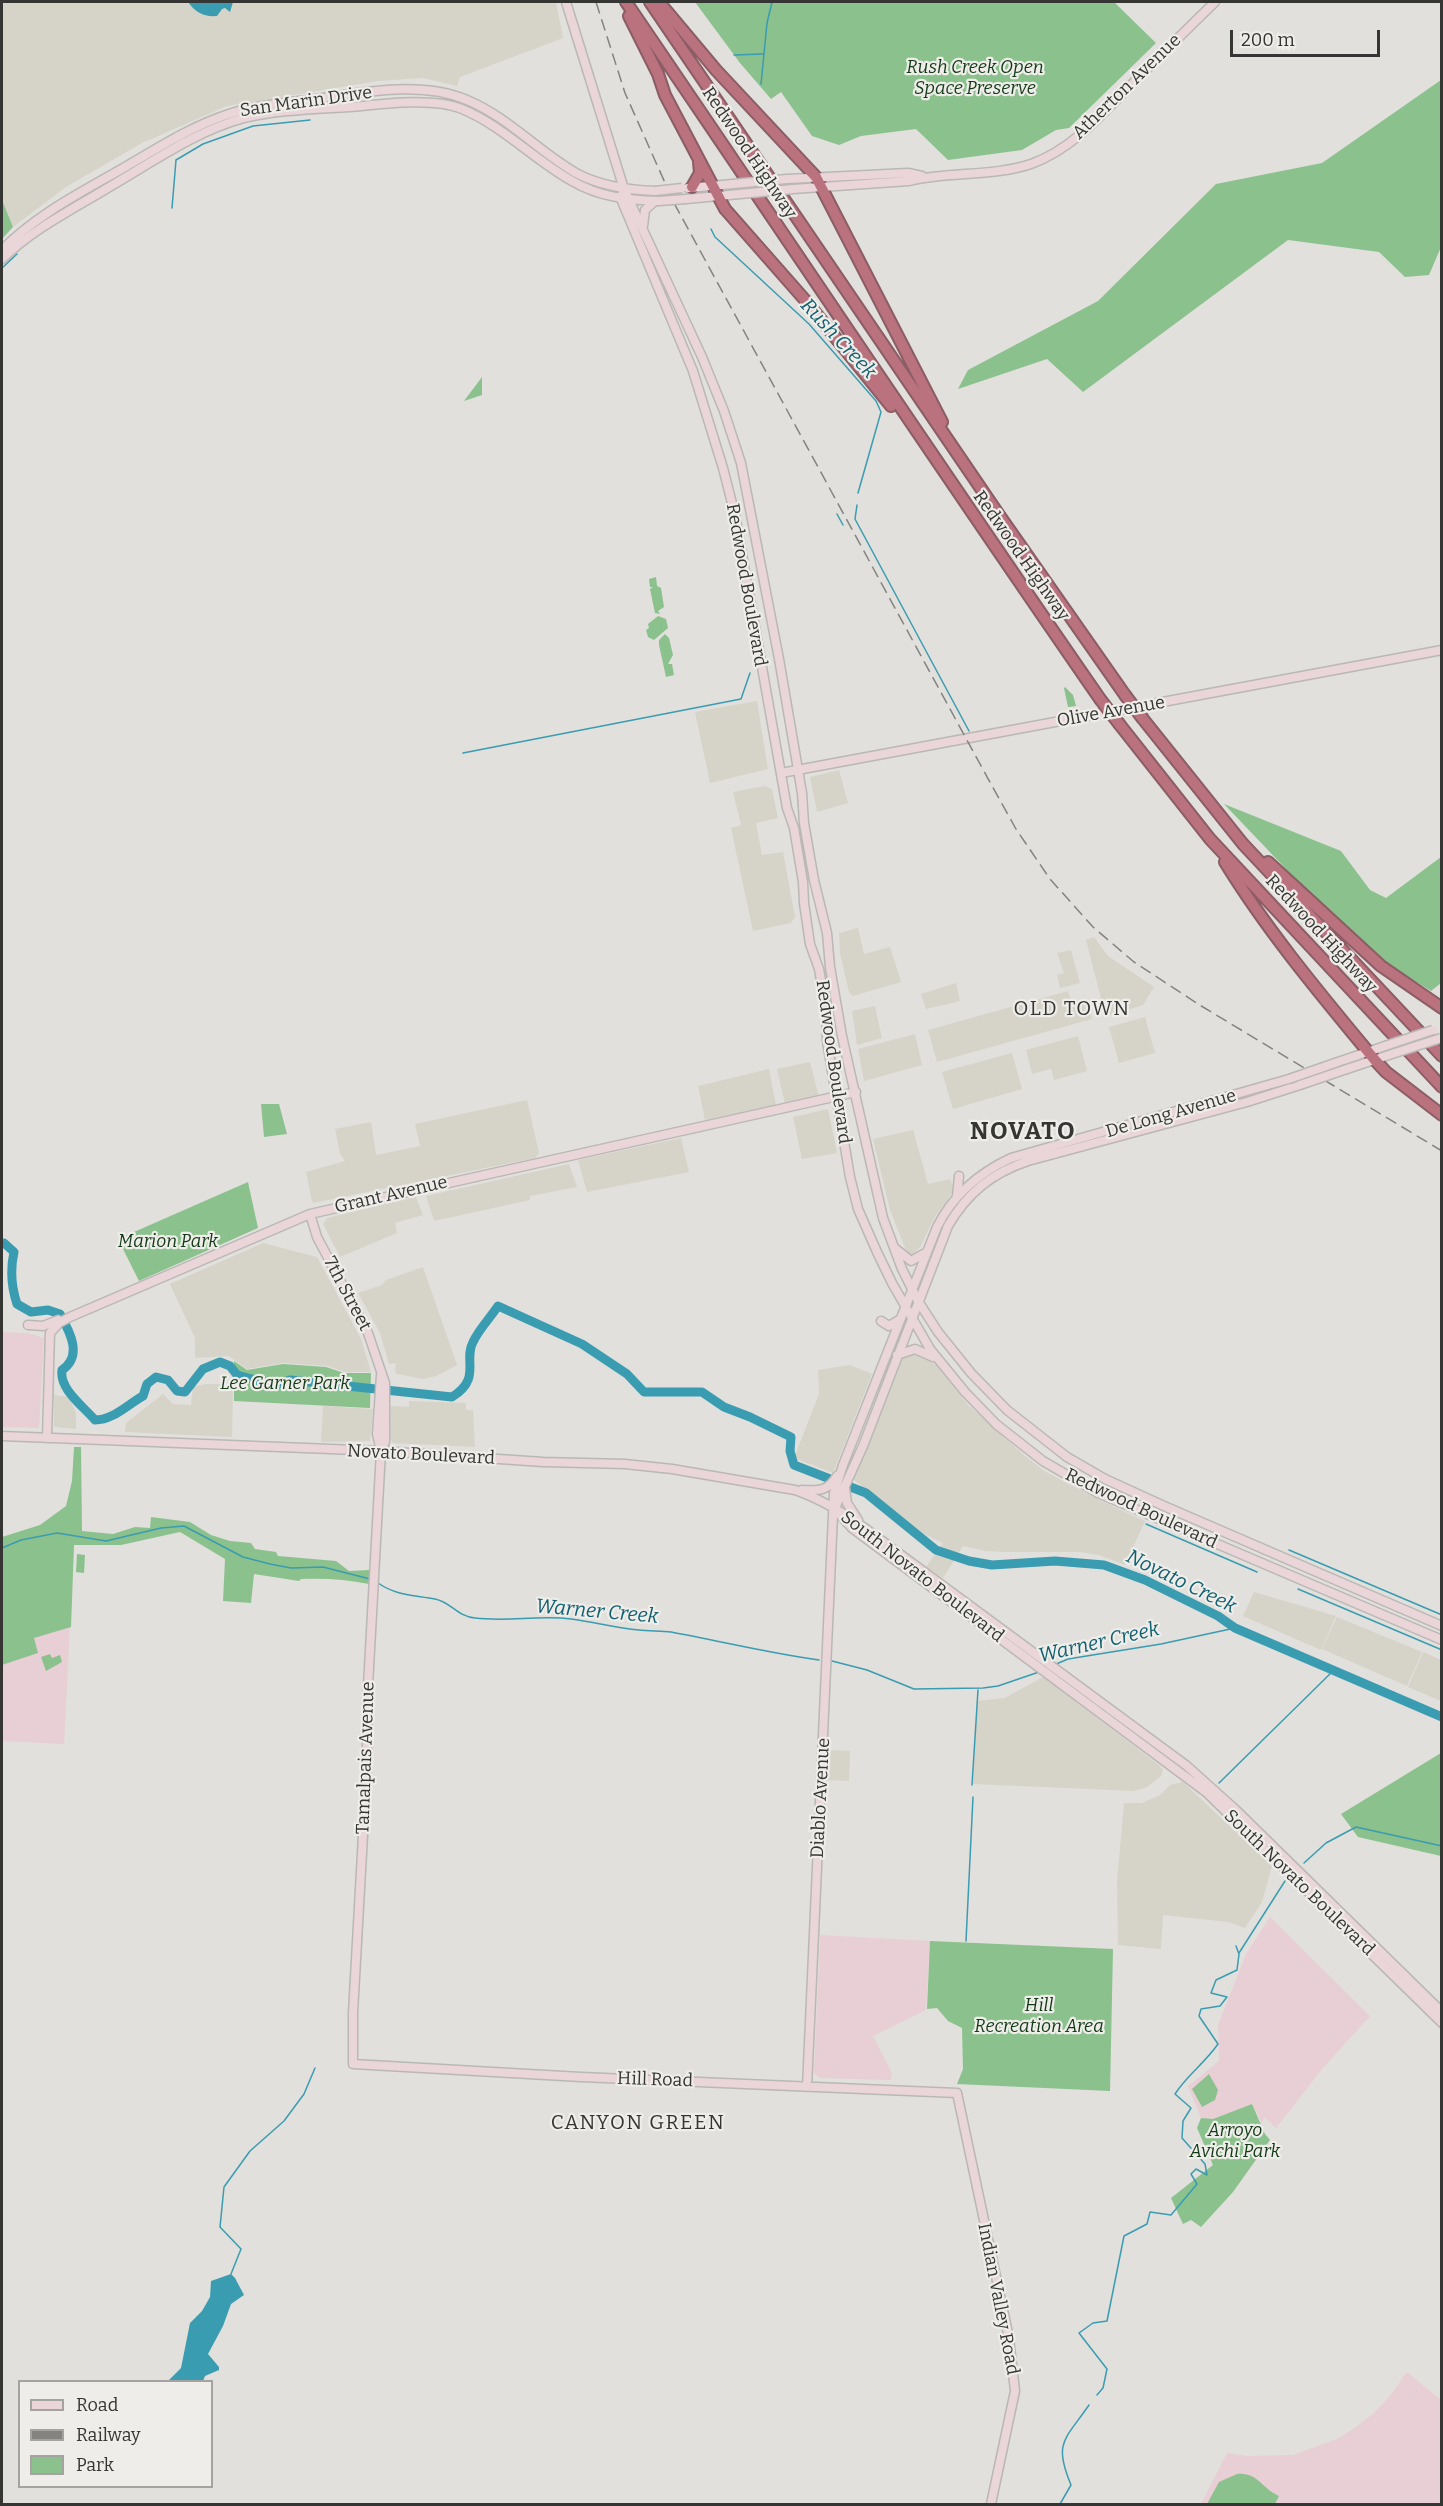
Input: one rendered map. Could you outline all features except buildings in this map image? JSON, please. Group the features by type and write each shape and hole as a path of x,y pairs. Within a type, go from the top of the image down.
{"highway":[{"path":"624,2 698,159 725,209 853,357 893,408 909,422"},
{"name":"Redwood Highway","path":"624,2 1100,699 1210,839 1442,1088"},
{"name":"Redwood Highway","path":"650,2 951,445 1143,719 1243,844 1442,1056"},
{"path":"659,2 716,70 819,182 897,339 936,409 951,445"},
{"path":"687,188 700,173 698,159"},
{"path":"1210,839 1242,890 1371,1056 1386,1072 1442,1115"},
{"path":"1243,844 1268,862 1381,966 1442,1008"}],"main road":[{"name":"Redwood Boulevard","path":"566,2 624,189 702,357 724,411 741,463 798,770 814,880 827,933 830,967 878,1197 893,1247 918,1300 955,1354 980,1382 1007,1410 1052,1447 1105,1479 1442,1626"},
{"name":"Atherton Avenue","path":"621,199 657,201 686,199 733,184 787,179 819,182 909,181 925,177 1014,169 1031,164 1061,149 1106,111 1215,2"},
{"name":"San Marin Drive","path":"2,250 29,225 56,207 210,121 266,105 387,91 415,90 466,100 502,120 576,173 600,183 624,189"},
{"name":"San Marin Drive","path":"2,260 35,231 184,143 223,125 268,114 386,104 458,107 494,125 571,181 599,194 621,199"},
{"name":"Atherton Avenue","path":"624,189 655,191 687,188 740,194 793,189 819,182"},
{"path":"621,199 624,189"},
{"name":"Redwood Boulevard","path":"621,199 688,358 723,468 735,515 781,773 802,872 810,944 819,969 826,1009 827,1041 855,1198 877,1252 905,1308 942,1366 965,1392 996,1424 1043,1461 1098,1493 1442,1640"},
{"path":"643,229 645,210 657,201"},
{"name":"Olive Avenue","path":"781,773 1442,650"},
{"name":"De Long Avenue","path":"905,1308 939,1223 957,1197 972,1187 1028,1161 1221,1109 1347,1069 1385,1046 1437,1028"},
{"name":"De Long Avenue","path":"911,1318 948,1226 972,1187 993,1167 1025,1154 1245,1093 1335,1063 1392,1054 1441,1038"},
{"name":"Grant Avenue","path":"28,1326 43,1326 60,1321 310,1214 856,1092"},
{"path":"1221,1109 1245,1098 1245,1093"},
{"path":"957,1197 959,1176"},
{"name":"7th Street","path":"310,1214 317,1237 368,1333 382,1381 382,1401 377,1434 381,1451"},
{"path":"893,1247 911,1261 927,1252"},
{"name":"Diablo Avenue","path":"807,2087 835,1509 843,1472 858,1428 905,1308"},
{"path":"881,1321 890,1326 901,1318"},
{"name":"Diablo Avenue","path":"843,1472 863,1446 911,1318"},
{"path":"47,1438 50,1334 60,1321"},
{"path":"897,1355 911,1349 918,1349 942,1366"},
{"path":"879,1373 890,1377"},
{"path":"965,1392 980,1382"},
{"path":"858,1428 859,1441 863,1446"},
{"name":"Novato Boulevard","path":"2,1436 381,1451 543,1462 625,1464 672,1469 795,1490 835,1509"},
{"name":"Tamalpais Avenue","path":"352,2064 367,1764 367,1704 381,1451"},
{"path":"795,1490 816,1491 840,1488 852,1512 866,1529"},
{"name":"South Novato Boulevard","path":"835,1509 852,1528 1211,1786 1442,2012"},
{"name":"South Novato Boulevard","path":"835,1509 866,1529 1040,1663"},
{"path":"834,1535 842,1528 852,1528"},
{"name":"South Novato Boulevard","path":"1050,1670 1206,1792 1442,2023"},
{"name":"Hill Road","path":"352,2064 957,2093"},
{"name":"Indian Valley Road","path":"957,2093 1009,2338 1015,2391 991,2505"}],"shaded area":[{"path":"2,2 556,2 563,38 460,77 457,86 423,78 378,81 227,106 142,143 66,187 13,227 2,200"},
{"path":"757,701 768,769 710,783 695,712"},
{"path":"839,770 848,803 817,812 810,777"},
{"path":"764,786 772,789 778,818 756,823 762,855 783,852 795,917 791,923 753,931 731,828 741,825 733,792"},
{"path":"858,928 864,954 890,947 901,982 853,996 849,992 840,953 839,933"},
{"path":"1094,937 1108,956 1154,987 1143,1005 1112,1015 1104,1010 1086,940"},
{"path":"1071,950 1080,983 1060,988 1057,975 1064,973 1057,953"},
{"path":"956,983 960,1001 926,1009 921,994"},
{"path":"1068,991 1072,1003 1086,999 1092,1019 937,1062 928,1030"},
{"path":"875,1006 882,1038 857,1045 852,1011"},
{"path":"1145,1017 1155,1053 1119,1063 1109,1027"},
{"path":"915,1034 922,1065 864,1081 858,1049"},
{"path":"1078,1036 1087,1071 1054,1080 1051,1069 1032,1074 1026,1050"},
{"path":"1012,1053 1022,1089 953,1109 942,1072"},
{"path":"810,1062 819,1097 785,1104 777,1069"},
{"path":"769,1069 776,1105 705,1120 698,1086"},
{"path":"527,1100 539,1153 535,1158 313,1203 312,1201 306,1172 345,1161 340,1154 335,1129 371,1122 376,1155 420,1146 415,1124"},
{"path":"828,1109 837,1153 802,1159 793,1117"},
{"path":"913,1130 928,1184 950,1179 954,1190 934,1218 921,1246 911,1256 907,1253 890,1210 873,1139"},
{"path":"681,1138 689,1172 587,1192 578,1160"},
{"path":"569,1164 577,1187 530,1196 530,1200 434,1221 426,1196"},
{"path":"416,1197 423,1215 395,1223 397,1233 340,1257 323,1224 327,1218"},
{"path":"263,1243 317,1257 361,1339 371,1372 345,1372 327,1366 283,1363 247,1369 229,1356 195,1358 195,1338 170,1284"},
{"path":"423,1267 457,1365 436,1376 423,1379 397,1374 396,1363 389,1364 380,1333 358,1293"},
{"path":"2,1332 28,1333 44,1338 39,1428 2,1427"},
{"path":"906,1354 920,1355 936,1365 968,1405 1046,1472 1145,1521 1125,1565 1099,1555 1080,1552 985,1551 963,1546 943,1578 926,1567 943,1543 920,1532 853,1479 898,1363"},
{"path":"850,1365 872,1374 833,1473 794,1458 819,1394 818,1370"},
{"path":"205,1384 224,1384 233,1392 232,1437 125,1432 126,1423 163,1394 173,1404 191,1405 193,1387"},
{"path":"54,1395 69,1397 76,1413 76,1429 54,1427"},
{"path":"409,1401 466,1403 466,1410 473,1410 475,1447 393,1443 390,1438 391,1406 409,1407"},
{"path":"323,1406 373,1409 370,1441 321,1442"},
{"path":"33,1544 74,1545 64,1744 2,1741 2,1558"},
{"path":"1254,1592 1336,1616 1321,1650 1243,1616"},
{"path":"1337,1617 1422,1652 1407,1686 1322,1649"},
{"path":"1423,1652 1441,1660 1441,1701 1408,1687"},
{"path":"1043,1677 1160,1766 1163,1770 1161,1776 1147,1787 1134,1791 973,1784 977,1701 1005,1698"},
{"path":"826,1750 850,1751 849,1781 824,1780"},
{"path":"1183,1782 1272,1866 1262,1902 1245,1928 1228,1922 1163,1915 1161,1949 1118,1945 1117,1882 1124,1803 1142,1803 1160,1795 1170,1785"},
{"path":"1270,1917 1370,2016 1323,2068 1276,2128 1264,2117 1262,2123 1252,2104 1213,2119 1201,2118 1188,2086 1219,2061 1218,2025 1246,1954"},
{"path":"820,1935 930,1941 926,2010 873,2036 892,2073 891,2080 820,2078 814,2073"},
{"path":"1407,2372 1441,2400 1441,2504 1201,2504 1227,2453 1247,2456 1293,2455 1337,2439 1374,2413 1390,2396"}],"green space":[{"name":"Rush Creek Open Space Preserve","path":"695,2 1114,2 1156,43 1069,128 1056,130 1022,150 948,160 916,129 861,136 839,145 812,136 781,92 771,99 740,63"},
{"path":"1441,80 1441,247 1429,275 1405,277 1379,252 1288,240 1083,392 1047,359 958,389 968,370 1098,301 1216,184 1322,163"},
{"path":"2,200 13,227 2,239"},
{"path":"482,377 482,395 464,401"},
{"path":"656,577 657,586 661,588 664,607 658,611 660,614 655,613 650,589 653,587 650,587 649,579"},
{"path":"658,616 666,619 668,628 654,640 648,637 646,630 649,628 648,624"},
{"path":"665,634 669,638 673,655 668,664 672,664 674,675 666,677 659,645 659,640"},
{"path":"1065,687 1073,695 1076,706 1068,707"},
{"path":"1224,804 1341,851 1370,890 1386,898 1441,857 1441,983 1431,991 1382,961 1308,892"},
{"path":"261,1104 279,1104 287,1134 264,1137"},
{"name":"Marion Park","path":"248,1182 258,1228 139,1281 118,1239"},
{"name":"Lee Garner Park","path":"234,1361 247,1370 283,1364 326,1367 344,1373 371,1373 370,1408 234,1401"},
{"path":"74,1447 81,1447 82,1531 113,1534 135,1527 150,1528 151,1517 190,1522 211,1535 230,1541 251,1543 255,1549 276,1552 278,1556 336,1561 349,1571 369,1570 369,1584 327,1579 301,1579 299,1581 254,1574 251,1603 223,1601 225,1559 180,1532 121,1545 74,1545 71,1627 34,1638 38,1653 2,1665 2,1537 40,1525 66,1506 72,1481"},
{"path":"77,1554 85,1555 84,1573 76,1572"},
{"path":"50,1654 52,1658 60,1655 62,1662 46,1671 41,1657"},
{"path":"1441,1753 1441,1856 1358,1837 1341,1814"},
{"name":"Hill Recreation Area","path":"930,1941 1113,1949 1110,2091 957,2084 963,2069 962,2028 948,2021 937,2008 927,2009"},
{"path":"1209,2074 1218,2090 1215,2100 1202,2107 1192,2089"},
{"name":"Arroyo Avichi Park","path":"1252,2104 1270,2140 1233,2192 1201,2227 1191,2220 1183,2224 1171,2198 1213,2165 1197,2128 1201,2118 1213,2119"},
{"path":"1237,2474 1255,2478 1279,2496 1275,2504 1207,2504 1219,2482"}],"water":[{"path":"188,2 233,2 230,12 225,8 217,16 212,16 204,15"},
{"path":"231,2274 244,2295 231,2304 223,2326 208,2354 219,2370 205,2376 203,2380 169,2380 181,2368 190,2323 202,2311 210,2297 211,2281"}],"waterway":[{"name":"Rush Creek","path":"761,84 767,23 772,2"},
{"path":"734,55 763,54"},
{"path":"172,208 176,160 203,144 253,126 310,120"},
{"name":"Rush Creek","path":"711,229 715,237 809,324 876,401 881,412 858,493"},
{"path":"2,268 17,254"},
{"name":"Rush Creek","path":"857,505 855,519 969,731"},
{"path":"837,514 843,525"},
{"path":"463,753 741,699 750,673"},
{"name":"Novato Creek","path":"2,1244 4,1243 14,1252 12,1278 17,1304 31,1312 48,1310 60,1314 64,1321 73,1344 72,1358 62,1370 64,1384 95,1420 108,1418 143,1396 147,1384 156,1377 168,1380 177,1391 185,1392 203,1369 220,1362 230,1366 237,1375 277,1385 290,1380 452,1397 467,1383 470,1370 470,1349 481,1328 498,1306 582,1344 627,1374 644,1392 702,1392 724,1407 791,1437 790,1451 794,1465 866,1493 936,1550 969,1561 992,1565 1055,1561 1104,1565 1145,1580 1218,1616 1235,1628 1442,1717"},
{"path":"1146,1524 1257,1572"},
{"name":"Warner Creek","path":"2,1548 21,1540 57,1533 106,1541 161,1528 184,1526 243,1557 291,1568 323,1567 370,1579"},
{"path":"1289,1550 1442,1615"},
{"name":"Warner Creek","path":"378,1583 399,1593 441,1601 469,1617 571,1619 630,1629 671,1632 819,1660"},
{"path":"1298,1589 1442,1650"},
{"name":"Warner Creek","path":"1054,1665 1068,1659 1161,1644 1235,1628"},
{"name":"Warner Creek","path":"832,1661 867,1670 914,1689 998,1686 1039,1672"},
{"path":"1219,1783 1334,1670"},
{"path":"972,1785 978,1690"},
{"path":"966,1941 973,1797"},
{"path":"1304,1863 1326,1843 1356,1827 1442,1846"},
{"path":"1239,1953 1285,1881"},
{"path":"1097,2395 1103,2388 1107,2369 1079,2333 1093,2323 1107,2321 1124,2236 1147,2224 1150,2212 1171,2215 1197,2184 1191,2174 1196,2169 1207,2175 1205,2164 1182,2138 1183,2121 1191,2108 1175,2094 1218,2044 1199,2016 1201,2009 1220,2006 1227,1997 1211,1993 1216,1980 1237,1970 1239,1954 1236,1946"},
{"path":"231,2274 241,2249 220,2227 224,2187 250,2151 284,2121 304,2094 315,2068"},
{"path":"1060,2504 1071,2485 1063,2459 1064,2442 1089,2405"}],"railway":[{"path":"596,2 625,93 674,203 992,786 1016,829 1050,879 1093,927 1134,962 1198,1004 1442,1151"}],"district":[{"name":"OLD TOWN","path":"1072,1009"},
{"name":"NOVATO","path":"1023,1132"},
{"name":"CANYON GREEN","path":"638,2123"}]}
